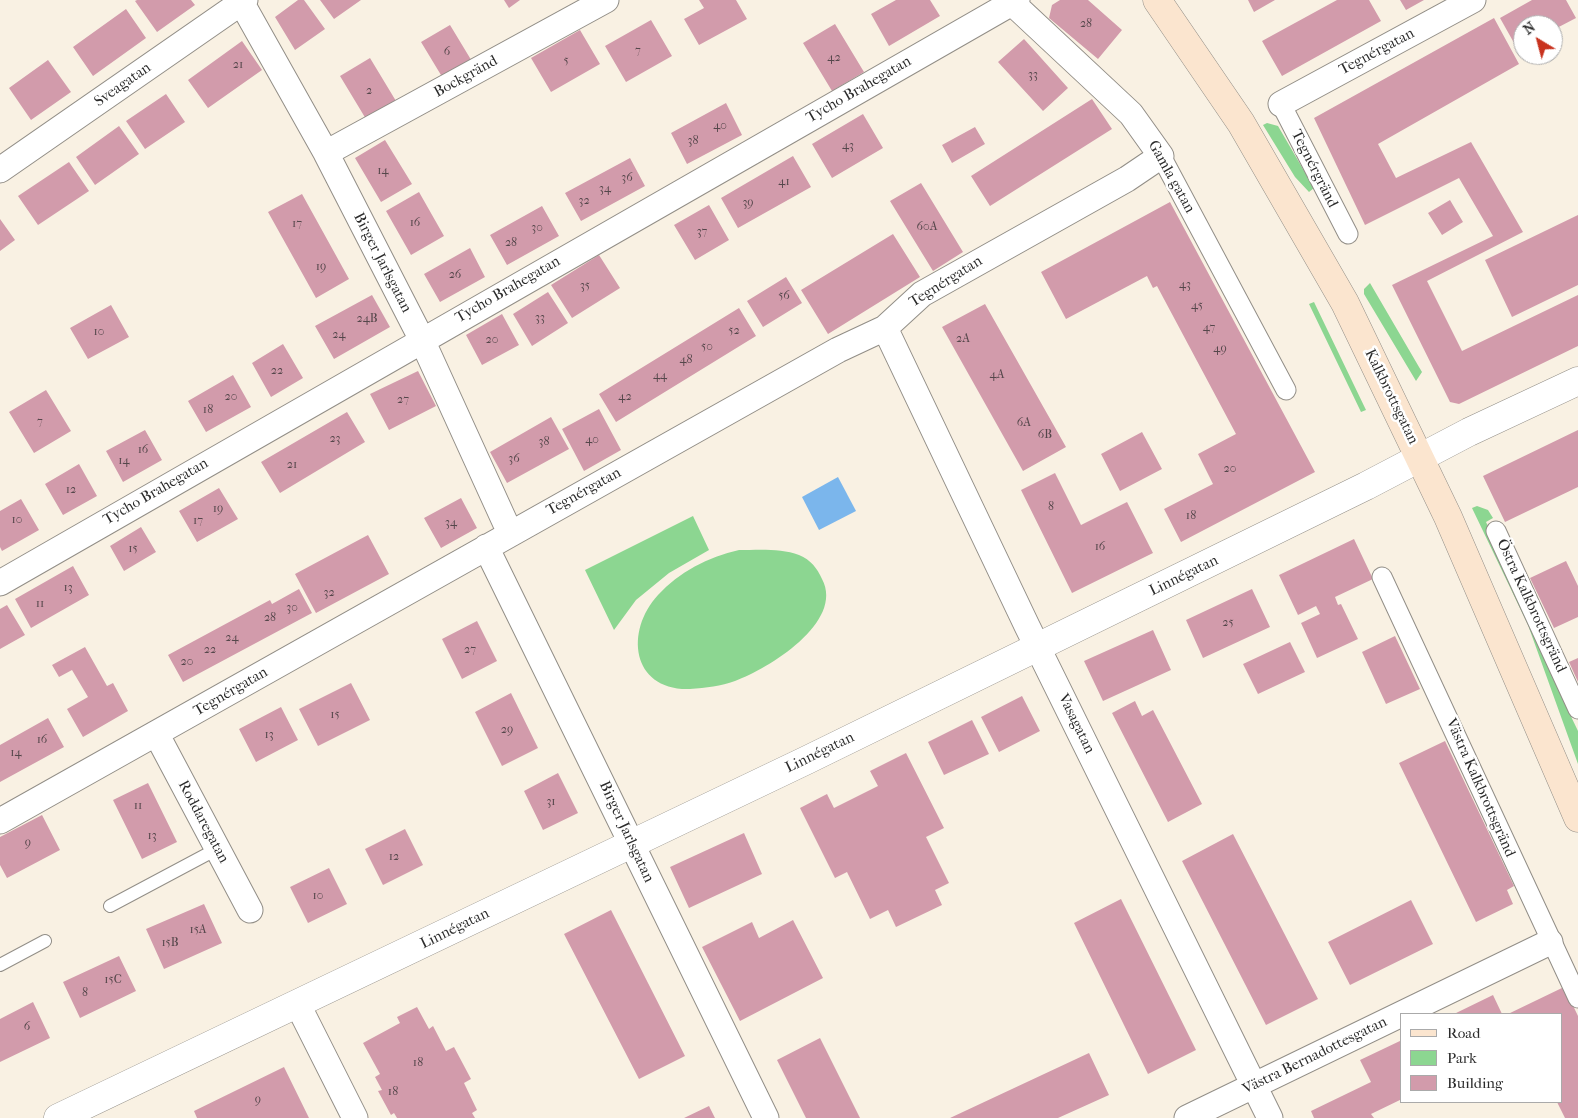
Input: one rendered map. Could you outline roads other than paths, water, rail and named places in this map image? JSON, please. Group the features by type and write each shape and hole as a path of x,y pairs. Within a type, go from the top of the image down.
{"main road":[{"name":"Kalkbrottsgatan","path":"1157,0 1241,123 1345,303 1420,458 1578,818"}],"street":[{"name":"Bockgränd","path":"326,153 606,0"},
{"name":"Tegnérgatan","path":"1281,104 1473,0"},
{"name":"Birger Jarlsgatan","path":"242,1 326,153 422,340 510,533"},
{"name":"Sveagatan","path":"0,170 242,1"},
{"name":"Gamla gatan","path":"1012,1 1131,114 1161,156 1286,390"},
{"name":"Tycho Brahegatan","path":"0,584 1012,1"},
{"name":"Tegnérgränd","path":"1281,104 1348,234"},
{"name":"Tegnérgatan","path":"0,821 157,735 486,546 838,350 885,328 922,294 1127,179 1161,156"},
{"name":"Vasagatan","path":"885,328 1038,647 1270,1118"},
{"name":"Linnégatan","path":"58,1118 298,1005 1038,647 1469,432 1578,381"},
{"name":"Östra Kalkbrottsgränd","path":"1496,531 1578,709"},
{"name":"Birger Jarlsgatan","path":"486,546 766,1118"},
{"name":"Västra Kalkbrottsgränd","path":"1382,578 1550,942 1578,998"},
{"name":"Roddaregatan","path":"157,735 250,910"},
{"name":"Västra Bernadottesgatan","path":"1404,1013 1550,942"},
{"path":"298,1005 355,1118"},
{"name":"Västra Bernadottesgatan","path":"1187,1118 1400,1015"}],"lane":[{"path":"110,906 217,849"},
{"path":"0,965 45,941"}],"water":[{"path":"838,477 856,511 819,530 802,497"}]}
